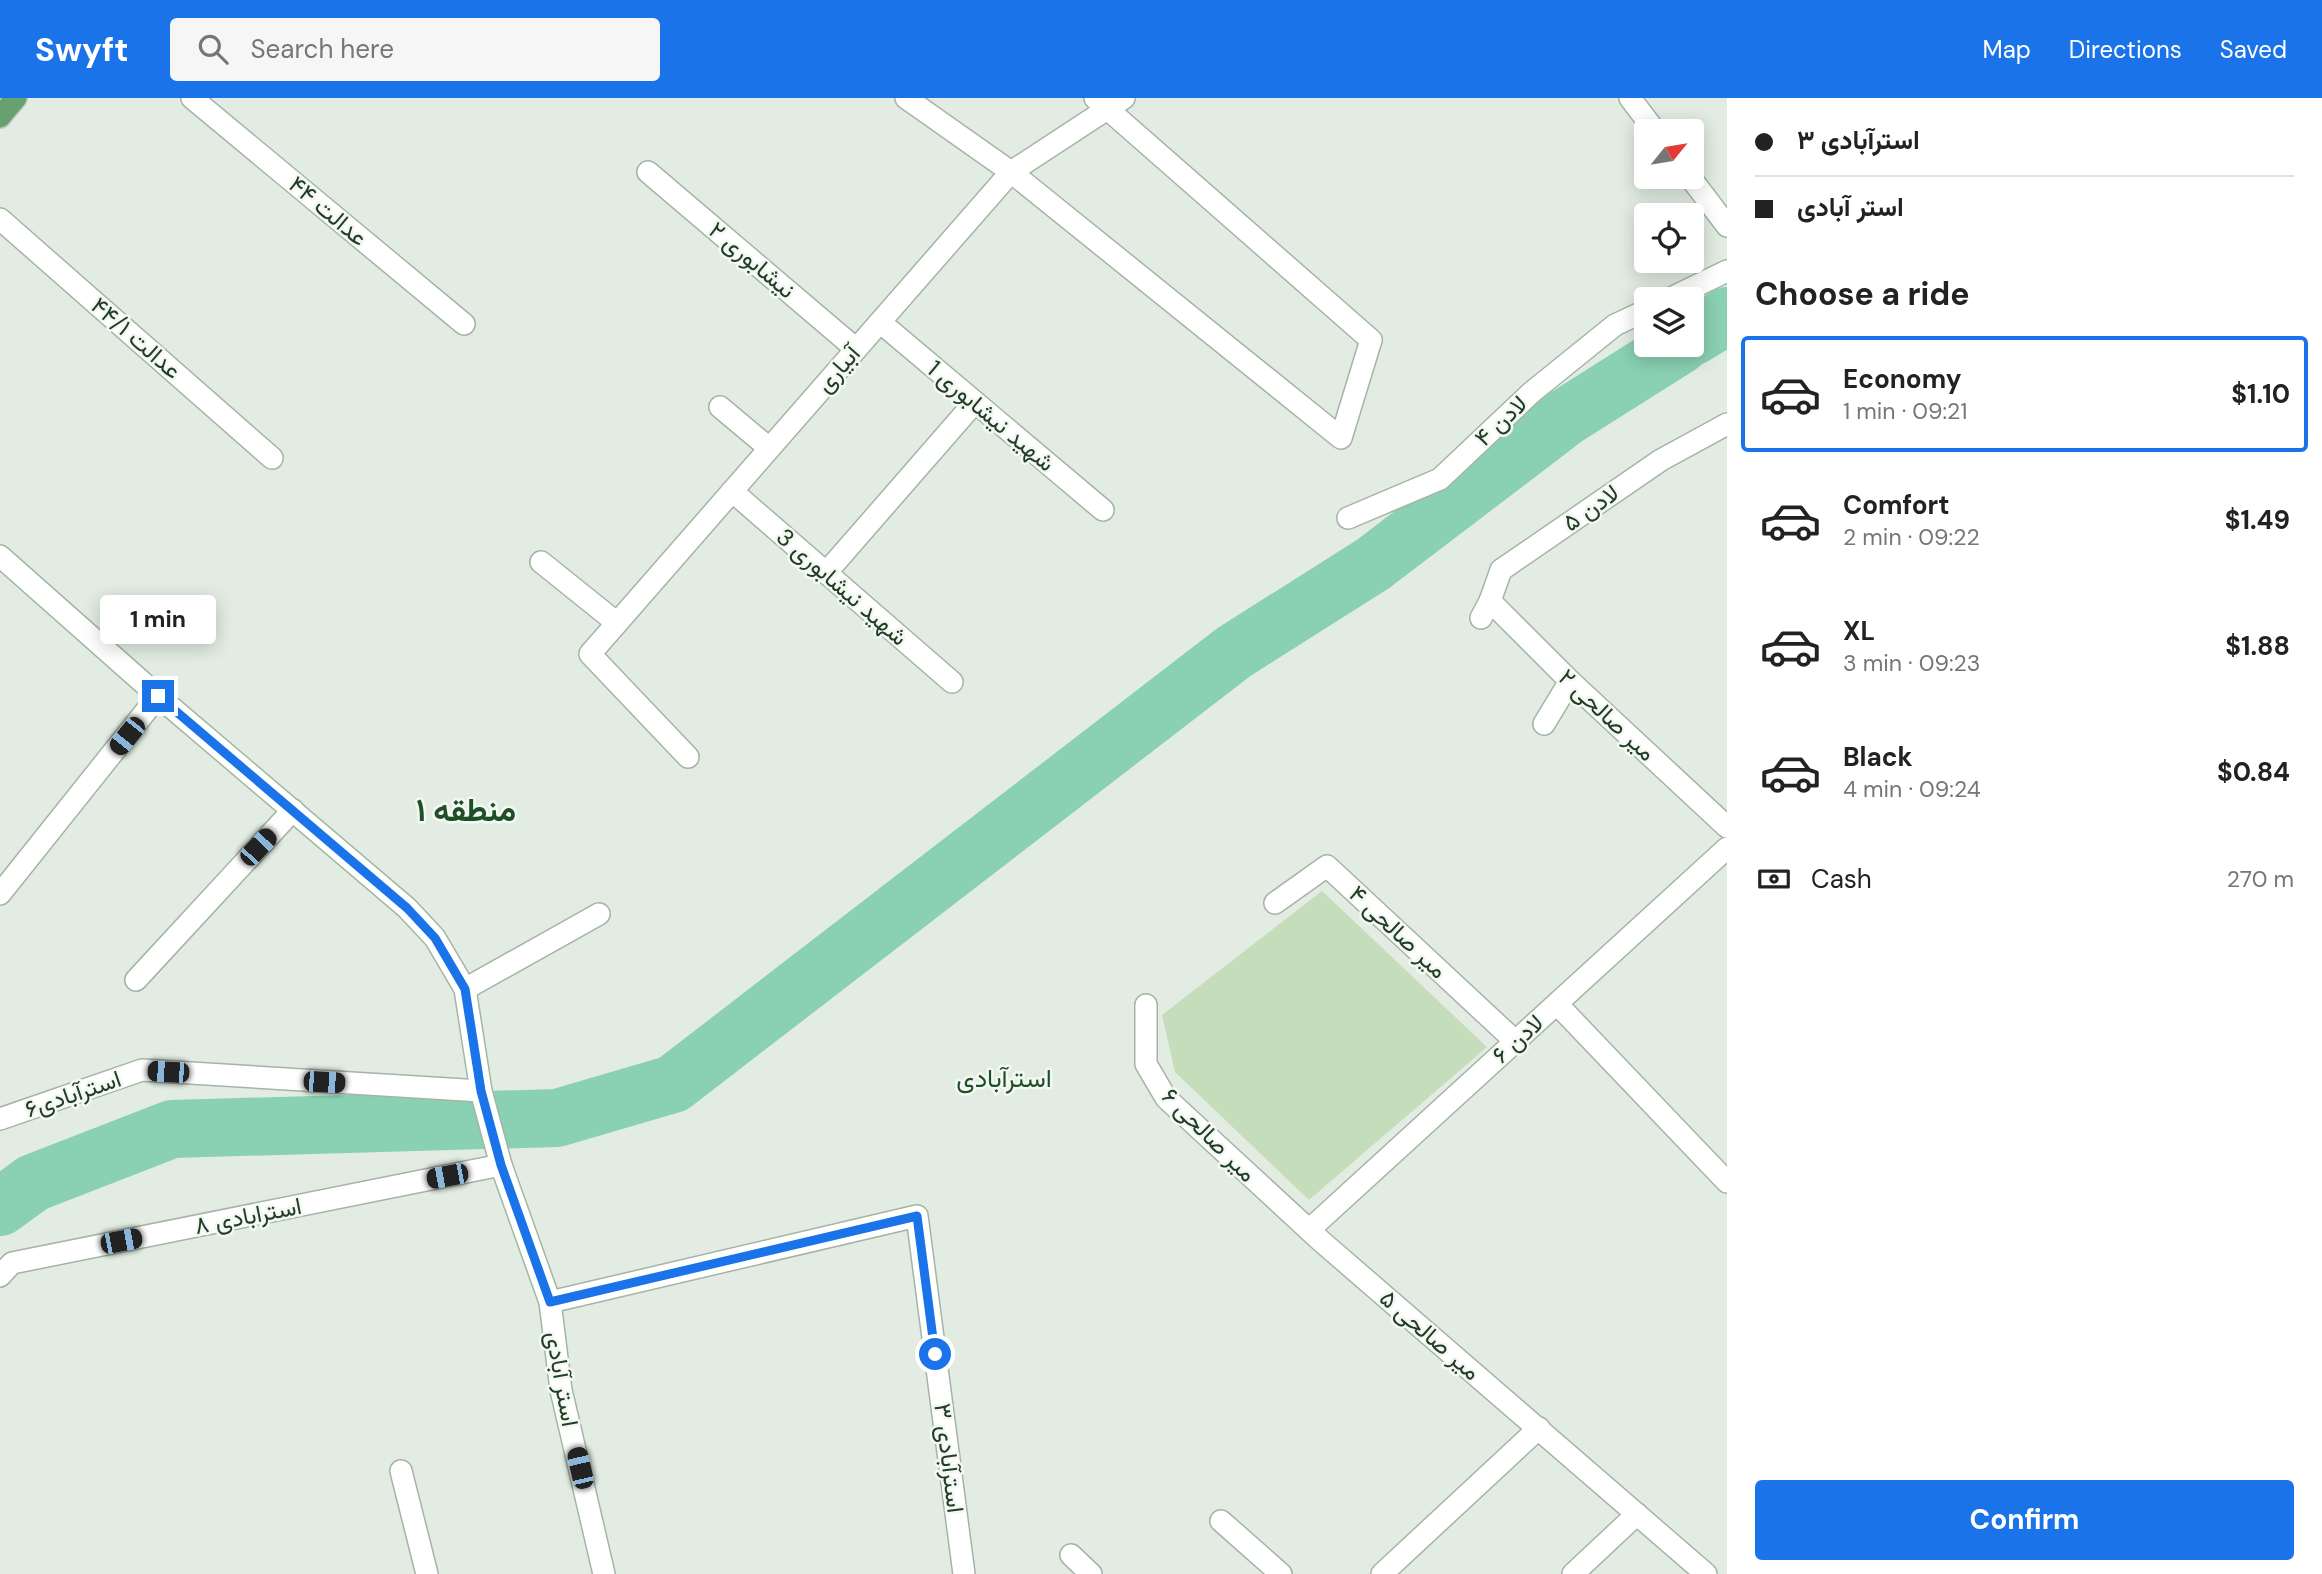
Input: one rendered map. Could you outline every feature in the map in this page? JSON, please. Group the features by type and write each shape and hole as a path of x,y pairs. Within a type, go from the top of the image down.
{"main road":[{"path":"0,117 16,98"}],"street":[{"name":"۴۴ عدالت","path":"192,98 464,324"},
{"path":"906,98 1011,172 1341,438 1371,340 1109,102"},
{"path":"1630,98 1646,119"},
{"name":"آبیاری","path":"688,757 590,654 1011,172 1109,102"},
{"name":"نیشابوری ۲","path":"648,172 856,349"},
{"path":"1699,189 1727,226"},
{"name":"۴۴/۱ عدالت","path":"0,219 272,458"},
{"path":"1694,287 1727,271"},
{"name":"۴ لادن","path":"1348,518 1440,479 1532,392 1615,326 1634,316"},
{"name":"شهید نیشابوری 1","path":"880,322 1103,510"},
{"path":"826,573 975,402"},
{"path":"720,407 769,448"},
{"name":"۵ لادن","path":"1485,609 1501,570 1661,460 1727,425"},
{"name":"شهید نیشابوری 3","path":"732,491 953,682"},
{"name":"استر آبادی","path":"0,556 158,696 407,908 435,938 465,989 481,1091 501,1165 550,1302 562,1390 602,1573"},
{"path":"541,562 617,623"},
{"name":"۲ میر صالحی","path":"1485,609 1570,681 1727,827"},
{"path":"1544,724 1570,681"},
{"path":"0,894 158,696"},
{"path":"136,980 293,810"},
{"name":"۶ لادن","path":"1315,1236 1516,1041 1727,848"},
{"name":"۴ میر صالحی","path":"1275,903 1327,866 1516,1041"},
{"path":"465,989 599,914"},
{"path":"1557,1004 1727,1182"},
{"name":"۶ میر صالحی","path":"1146,1005 1146,1064 1166,1098 1315,1236"},
{"name":"استرآبادی۶","path":"0,1119 142,1070 481,1091"},
{"name":"۸ استرابادی","path":"0,1276 12,1263 501,1165"},
{"name":"استرآبادی ۳","path":"550,1302 917,1216 964,1574"},
{"name":"۵ میر صالحی","path":"1315,1236 1706,1574"},
{"path":"1381,1574 1539,1428"},
{"path":"401,1471 427,1574"},
{"path":"1573,1574 1637,1514"},
{"path":"1221,1521 1281,1574"},
{"path":"1071,1555 1091,1574"}],"green space":[{"path":"1322,891 1487,1047 1309,1200 1175,1072 1162,1015"}],"waterway":[{"path":"1704,330 1727,316"},
{"path":"0,1207 33,1183 172,1129 557,1118 673,1084 1234,652 1373,564 1566,417 1661,357"}],"district":[{"name":"منطقه ۱","path":"466,810"},
{"name":"استرآبادی","path":"1004,1078"}],"route":[{"path":"158,696 407,908 435,938 465,989 481,1091 501,1165 550,1302 917,1216 935,1354"}]}
